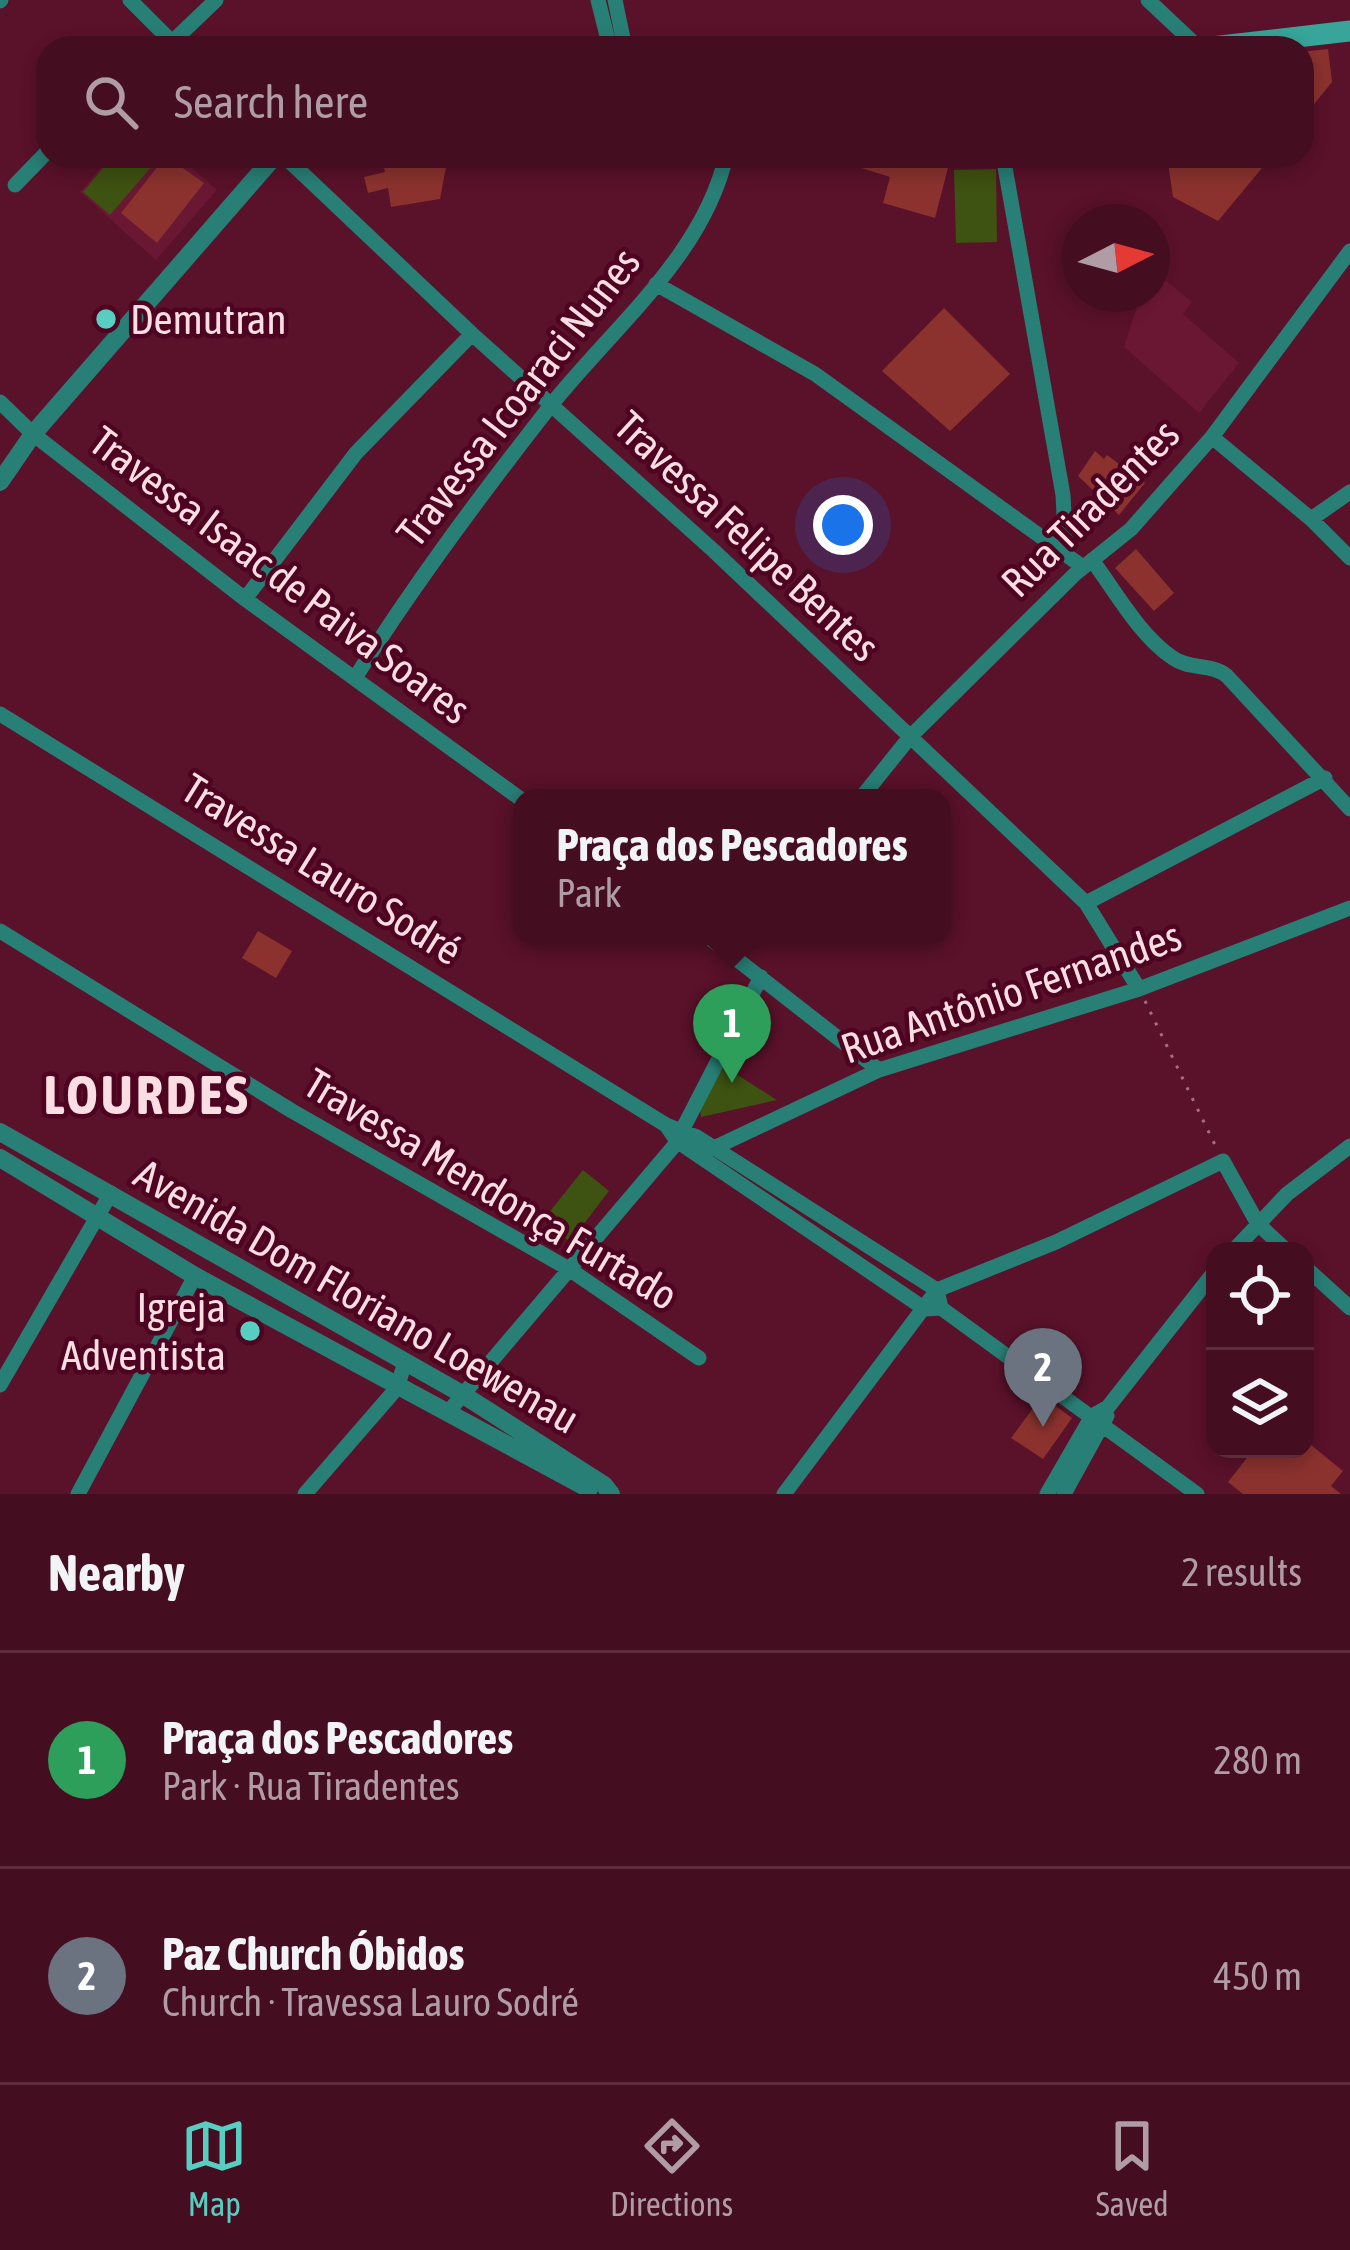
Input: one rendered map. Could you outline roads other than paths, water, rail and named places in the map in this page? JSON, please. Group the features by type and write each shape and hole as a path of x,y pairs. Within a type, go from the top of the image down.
{"main road":[{"path":"1306,36 1350,31"}],"street":[{"path":"130,0 163,36"},
{"path":"182,36 216,0"},
{"path":"598,0 607,36"},
{"path":"615,0 623,36"},
{"path":"1148,0 1188,36"},
{"path":"15,184 36,163"},
{"path":"0,482 33,434 268,168"},
{"name":"Travessa Felipe Bentes","path":"290,168 552,404 1087,903 1138,988"},
{"name":"Travessa Icoaraci Nunes","path":"356,678 404,600 552,404 656,284 707,212 722,168"},
{"path":"1005,168 1063,495 1066,551"},
{"name":"Rua Tiradentes","path":"868,789 910,736 1087,564 1115,545 1212,437 1350,251"},
{"path":"656,284 815,374 1087,564 1175,660 1215,668 1227,676 1350,809"},
{"path":"245,598 356,453 472,334"},
{"name":"Travessa Isaac de Paiva Soares","path":"0,402 33,434 245,598 513,793"},
{"path":"1212,437 1311,519 1350,558"},
{"path":"1311,519 1350,492"},
{"name":"Travessa Lauro Sodré","path":"0,714 681,1134 1197,1494"},
{"path":"1087,903 1325,778"},
{"name":"Rua Antônio Fernandes","path":"706,1151 879,1070 1138,988 1350,908"},
{"name":"Travessa Mendonça Furtado","path":"0,931 292,1111 568,1269 699,1358"},
{"path":"719,945 879,1070"},
{"path":"734,956 743,945"},
{"path":"449,1411 681,1134 761,977"},
{"name":"Avenida Dom Floriano Loewenau","path":"0,1132 462,1394 611,1494"},
{"path":"1241,1242 1287,1194 1350,1146"},
{"name":"Travessa Lauro Sodré","path":"706,1151 937,1290"},
{"name":"Avenida Dom Floriano Loewenau","path":"0,1159 195,1276 599,1494"},
{"path":"784,1494 933,1309 937,1290 1056,1242 1223,1161 1258,1224 1277,1242"},
{"path":"1,1380 111,1193"},
{"path":"1314,1275 1350,1308"},
{"path":"78,1494 195,1276"},
{"path":"1047,1494 1206,1282"},
{"path":"304,1494 397,1388 405,1362"},
{"path":"1064,1494 1098,1421"}],"place":[{"name":"Demutran","path":"106,319"},
{"name":"Praça dos Pescadores","path":"732,1083"},
{"name":"Igreja Adventista","path":"250,1331"},
{"name":"Paz Church Óbidos","path":"1043,1427"}],"district":[{"name":"LOURDES","path":"147,1094"}]}
